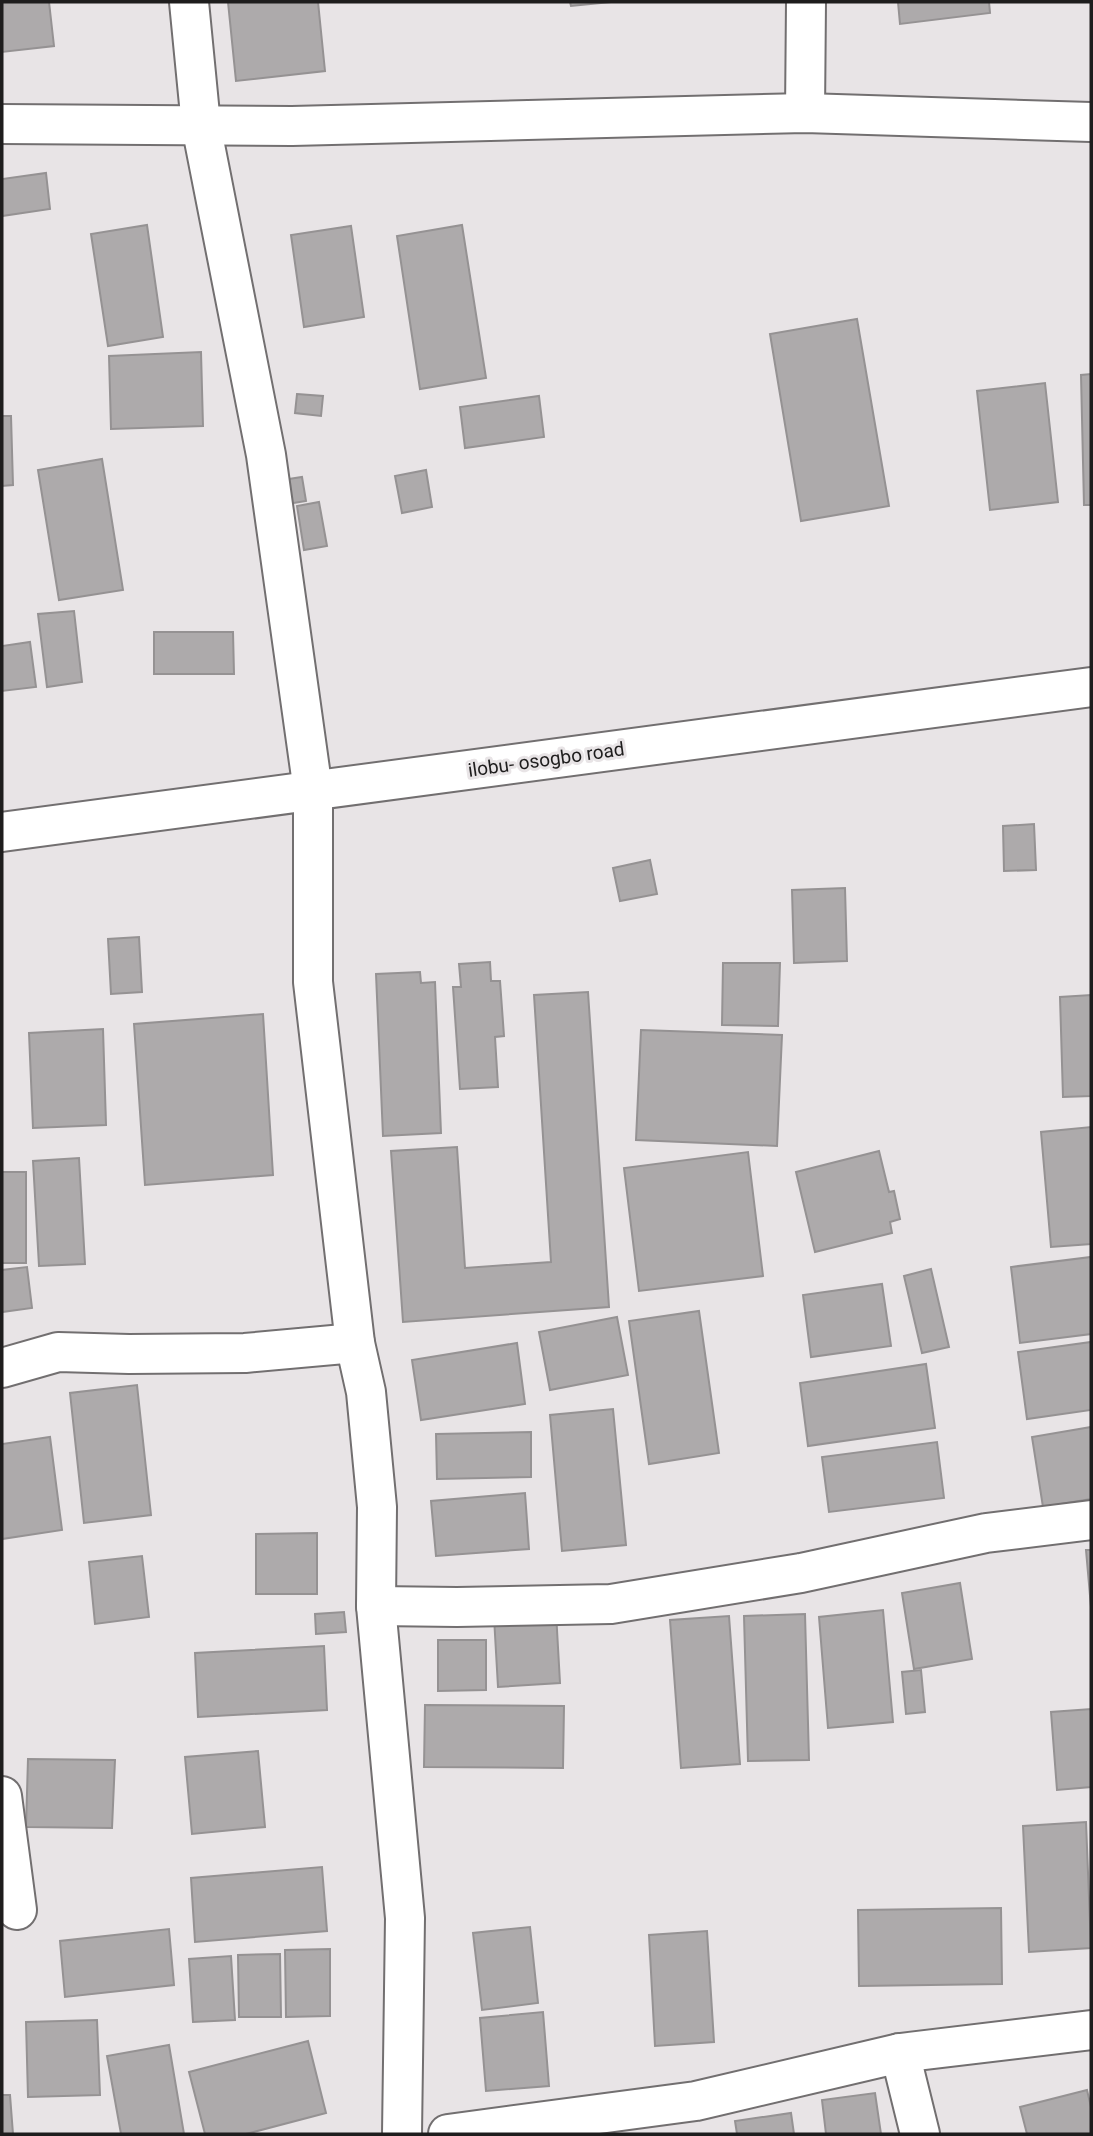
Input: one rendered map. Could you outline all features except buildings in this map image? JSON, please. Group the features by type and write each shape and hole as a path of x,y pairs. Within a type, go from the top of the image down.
{"street":[{"path":"189,2 201,125 266,455 313,790 313,982 355,1343 366,1392 377,1507 376,1606 405,1918 402,2134"},
{"path":"805,113 806,2"},
{"path":"2,124 292,125 805,113 1091,122"},
{"name":"ilobu- osogbo road","path":"2,832 1091,687"},
{"path":"2,1368 58,1352 245,1353 355,1343"},
{"path":"376,1606 611,1604 801,1573 986,1533 1091,1520"},
{"path":"2,1796 17,1910"},
{"path":"448,2134 696,2101 900,2053 1091,2030"},
{"path":"900,2053 920,2134"}]}
